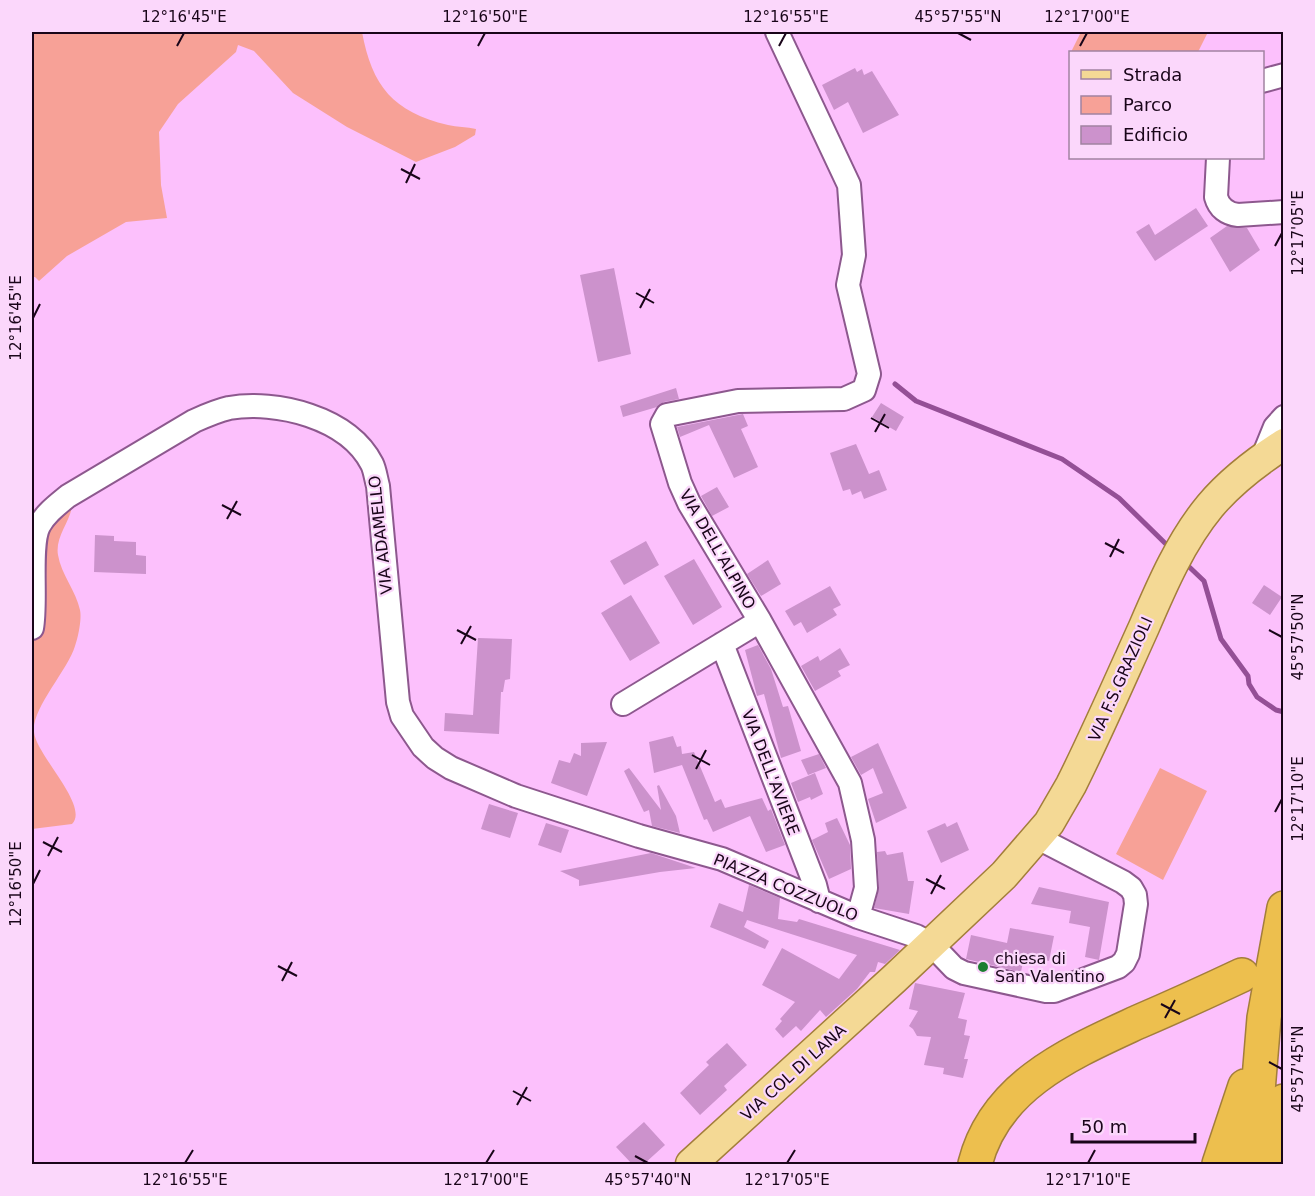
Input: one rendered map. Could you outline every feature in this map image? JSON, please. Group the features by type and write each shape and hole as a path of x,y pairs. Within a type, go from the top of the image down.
{"highway":[{"path":"1252,1164 1264,1018 1284,908"},
{"path":"975,1164 990,1127 1004,1105 1048,1069 1075,1051 1242,975"},
{"path":"1219,1164 1234,1122 1264,1018"},
{"path":"1278,1164 1284,1101"}],"main road":[{"name":"VIA F.S.GRAZIOLI","path":"931,944 1038,838 1059,807 1083,760 1160,589 1189,535 1225,489 1273,451"},
{"name":"VIA COL DI LANA","path":"692,1164 931,944"}],"street":[{"name":"VIA DELL'ALPINO","path":"777,32 849,185 854,255 848,285 868,374 864,390 844,399 738,401 667,415 662,424 680,483 689,503 760,621 850,783 863,840 866,888 858,917"},
{"path":"1264,81 1284,75"},
{"path":"1218,159 1216,197 1218,204 1224,209 1231,214 1238,215 1284,212"},
{"name":"VIA ADAMELLO","path":"32,628 35,539 38,527 53,508 68,496 212,413 260,406 312,416 334,426 351,439 372,464 378,486 398,702 402,716 423,747 451,768 516,796 639,836"},
{"path":"1273,451 1271,434 1284,417"},
{"path":"623,704 760,621"},
{"name":"VIA DELL'AVIERE","path":"722,644 815,885 819,901"},
{"name":"PIAZZA COZZUOLO","path":"639,836 722,860 858,917 916,936 931,944"},
{"path":"931,944 954,968 964,973 1039,991 1054,991 1118,967 1124,962 1128,954 1136,904 1131,888 1038,838"}],"green space":[{"path":"32,32 362,32 372,67 388,94 413,113 448,125 476,129 475,135 455,147 416,162 347,127 293,93 254,51 238,45 236,52 178,104 159,132 161,185 167,218 126,222 67,256 39,281 32,277"},
{"path":"1081,32 1208,32 1198,51 1072,51"},
{"path":"68,497 72,507 58,543 58,555 78,603 79,628 71,656 38,712 34,732 43,754 74,805 76,816 72,824 32,829 32,636 36,553"},
{"path":"1160,768 1207,791 1163,880 1116,854"}],"building":[{"path":"855,68 857,72 862,69 864,75 872,71 899,115 863,133 848,102 834,110 822,85"},
{"path":"1196,208 1208,226 1155,261 1136,232 1149,224 1155,235"},
{"path":"1227,226 1247,228 1260,250 1230,272 1210,238"},
{"path":"614,268 631,354 598,362 580,275"},
{"path":"676,388 679,399 623,417 620,406"},
{"path":"881,403 904,417 896,431 872,417"},
{"path":"743,414 748,426 741,429 758,467 734,478 709,425 680,437 677,427"},
{"path":"856,444 869,474 879,470 887,490 864,499 861,491 852,495 850,489 843,491 830,453"},
{"path":"717,487 729,507 712,516 701,496"},
{"path":"95,535 114,536 114,541 136,542 136,555 146,556 146,574 94,572"},
{"path":"646,541 659,565 624,585 610,561"},
{"path":"694,559 722,607 693,625 664,576"},
{"path":"768,560 781,584 761,596 747,574"},
{"path":"1264,585 1282,597 1270,615 1252,603"},
{"path":"830,586 841,605 833,609 837,615 807,633 801,622 794,626 785,611"},
{"path":"631,595 660,643 630,661 601,613"},
{"path":"478,638 512,639 510,679 505,680 503,692 501,692 499,734 444,731 445,713 473,715"},
{"path":"758,645 771,669 783,707 788,706 801,751 781,758 764,694 757,696 745,650"},
{"path":"840,648 850,665 838,671 841,676 815,691 801,666 818,656 820,661"},
{"path":"673,736 677,747 681,746 682,754 694,752 715,802 721,799 725,808 762,798 768,811 771,809 785,845 766,852 750,816 713,832 707,819 704,820 682,765 654,773 649,742"},
{"path":"607,742 587,796 551,783 559,760 570,763 574,753 581,756 581,743"},
{"path":"878,743 907,808 876,823 868,799 883,793 873,768 861,775 851,757"},
{"path":"819,754 826,768 808,775 801,760"},
{"path":"629,768 661,810 657,786 659,785 676,816 680,833 652,826 649,810 644,812 624,771"},
{"path":"815,773 823,794 811,800 810,797 798,802 791,783"},
{"path":"489,804 518,813 510,838 481,829"},
{"path":"837,818 850,845 851,869 829,879 812,840 828,832 825,823"},
{"path":"957,822 969,850 941,863 927,831 945,823 947,827"},
{"path":"546,823 569,830 561,853 538,845"},
{"path":"885,851 887,855 903,852 908,881 914,881 909,914 874,908 879,888 877,852"},
{"path":"651,853 696,868 579,886 579,880 560,871"},
{"path":"749,885 780,898 778,919 797,922 799,919 900,950 885,964 878,962 875,972 870,972 857,989 826,1017 820,1010 801,1031 796,1026 783,1038 775,1029 782,1021 780,1019 795,1002 762,985 782,948 839,979 857,955 747,920 744,927 769,941 765,949 710,927 719,903 743,912"},
{"path":"1039,887 1109,902 1099,960 1085,957 1090,927 1069,923 1071,911 1031,904"},
{"path":"1010,928 1054,936 1049,961 1024,956 1021,972 966,959 971,935 1007,943"},
{"path":"915,983 965,993 958,1018 967,1020 964,1035 970,1036 964,1059 968,1059 963,1078 943,1074 944,1068 924,1065 931,1037 917,1036 909,1026 918,1011 909,1009"},
{"path":"727,1043 747,1065 724,1086 727,1090 700,1115 680,1093 709,1065 706,1062"},
{"path":"644,1122 665,1145 644,1164 632,1164 616,1147"}],"waterway":[{"path":"895,384 916,401 1062,459 1119,498 1170,548"},
{"path":"1183,561 1204,581 1221,639 1248,676 1249,684 1257,697 1276,710 1284,712"}],"place":[{"name":"chiesa di San Valentino","path":"983,967"}]}
